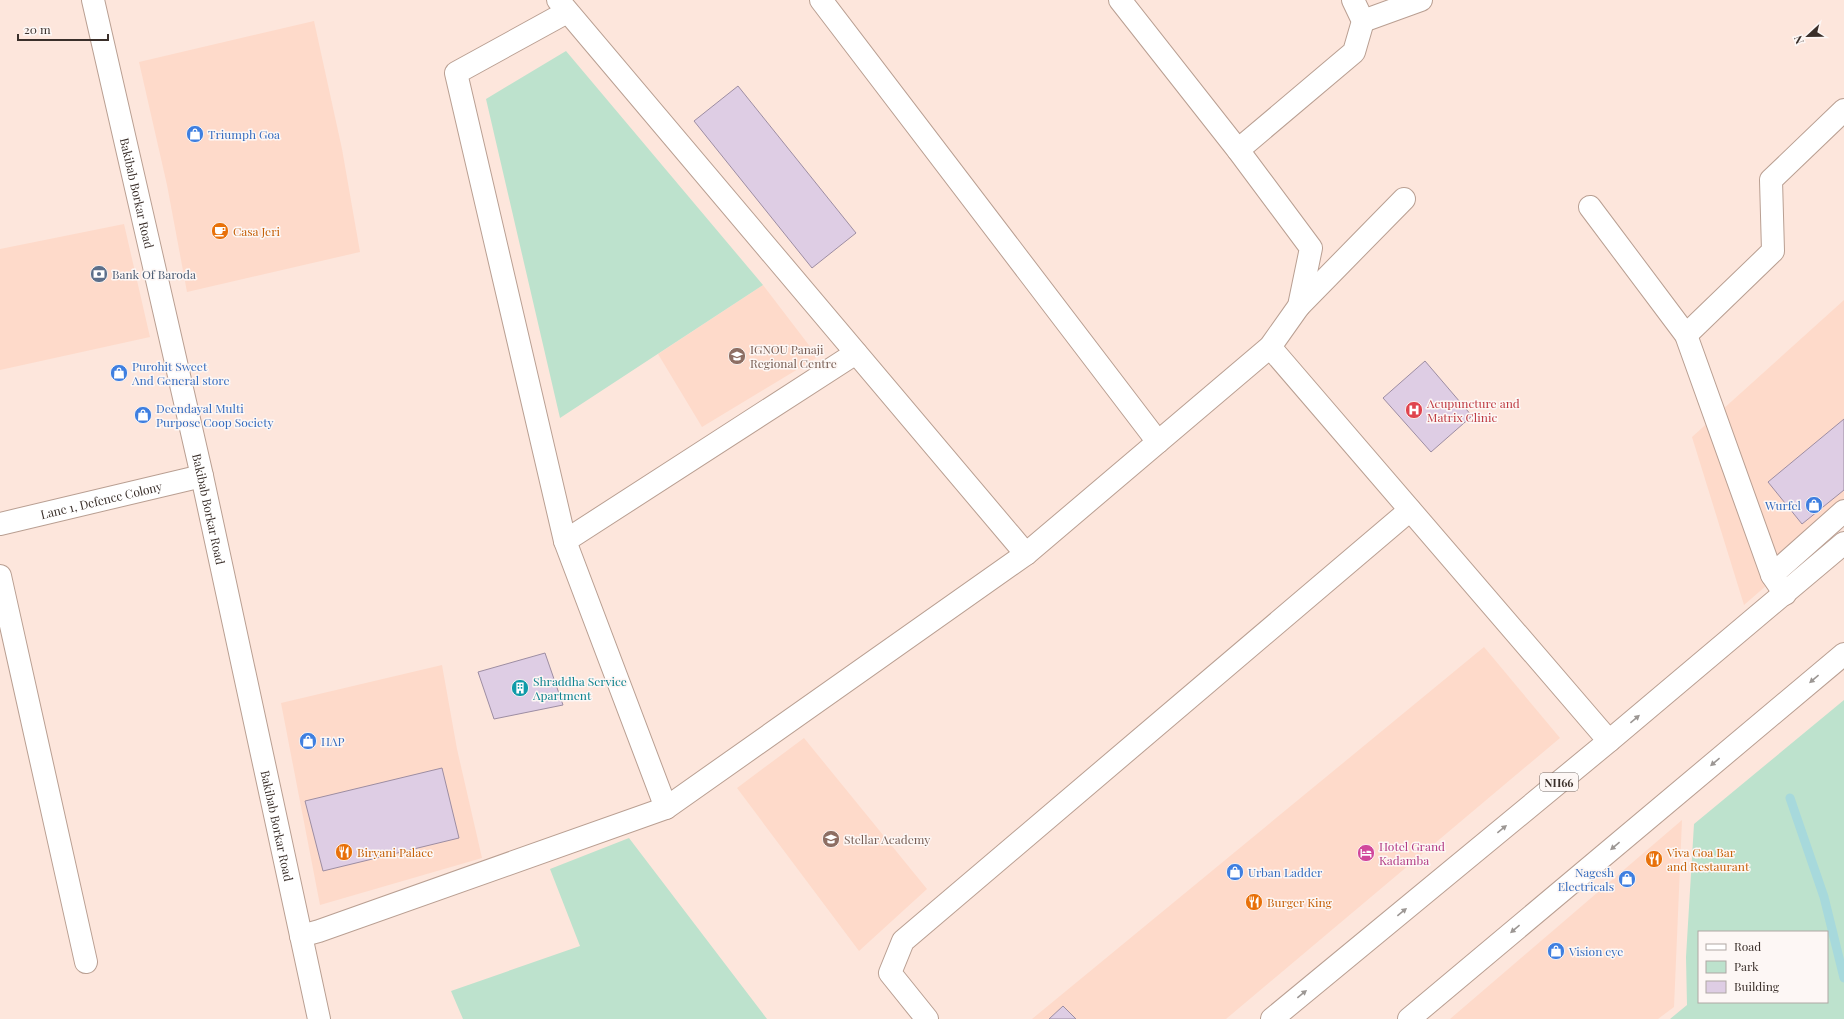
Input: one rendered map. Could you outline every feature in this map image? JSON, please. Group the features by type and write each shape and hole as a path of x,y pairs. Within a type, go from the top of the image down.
{"main road":[{"name":"Bakibab Borkar Road","path":"93,0 202,476 319,1019"},
{"path":"821,0 1158,442"},
{"path":"1120,0 1238,150 1311,248 1298,306"},
{"path":"1238,150 1354,52 1364,21 1353,0"},
{"path":"1364,21 1421,0"},
{"path":"666,808 565,541 456,73 562,6 1026,554"},
{"path":"1686,335 1773,251 1771,180 1844,110"},
{"path":"301,936 319,931 666,808 1026,554 1270,347 1298,306 1404,199"},
{"path":"1590,206 1686,335 1772,575 1785,594"},
{"path":"1270,347 1609,741"},
{"path":"565,541 856,353"},
{"name":"Lane 1, Defence Colony","path":"0,524 202,476"},
{"path":"927,1019 890,973 903,941 1410,510"},
{"path":"1772,575 1844,511"},
{"name":"NH66","path":"1272,1019 1609,741 1844,543"},
{"path":"0,576 86,962"},
{"path":"1409,1019 1844,654"}],"shaded area":[{"path":"314,21 342,149 360,252 187,292 167,185 139,62"},
{"path":"124,224 150,337 0,370 0,249"},
{"name":"IGNOU Panaji Regional Centre","path":"763,285 818,357 702,427 658,354"},
{"path":"1844,300 1844,518 1744,605 1692,437"},
{"path":"1484,647 1560,738 1226,1019 1032,1019"},
{"path":"442,665 457,749 482,858 320,905 281,703"},
{"name":"Stellar Academy","path":"804,738 927,889 859,951 737,788"},
{"path":"1682,820 1674,1007 1658,1019 1450,1019"}],"green space":[{"path":"566,51 763,285 560,418 486,99"},
{"path":"1844,700 1844,1019 1670,1019 1687,1005 1686,957 1694,824"},
{"path":"629,838 767,1019 463,1019 451,991 580,946 550,869"}],"building":[{"path":"738,86 856,233 812,268 694,121"},
{"path":"1425,361 1472,416 1431,452 1383,398"},
{"path":"1844,419 1844,490 1802,524 1768,482"},
{"name":"Shraddha Service Apartment","path":"545,653 563,705 494,719 478,672"},
{"path":"442,768 459,838 323,871 305,801"},
{"path":"1063,1006 1076,1019 1049,1019"}],"waterway":[{"path":"1790,798 1824,897 1844,978"}],"place":[{"name":"Triumph Goa","path":"195,134"},
{"name":"Casa Jeri","path":"220,231"},
{"name":"Bank Of Baroda","path":"99,274"},
{"name":"IGNOU Panaji Regional Centre","path":"737,356"},
{"name":"Purohit Sweet And General store","path":"119,373"},
{"name":"Acupuncture and Matrix Clinic","path":"1414,410"},
{"name":"Deendayal Multi Purpose Coop Society","path":"143,415"},
{"name":"Wurfel","path":"1814,505"},
{"name":"Shraddha Service Apartment","path":"520,688"},
{"name":"HAP","path":"308,741"},
{"name":"Stellar Academy","path":"831,839"},
{"name":"Biryani Palace","path":"344,852"},
{"name":"Hotel Grand Kadamba","path":"1366,853"},
{"name":"Viva Goa Bar and Restaurant","path":"1654,859"},
{"name":"Urban Ladder","path":"1235,872"},
{"name":"Nagesh Electricals","path":"1627,879"},
{"name":"Burger King","path":"1254,902"},
{"name":"Vision eye","path":"1556,951"}]}
